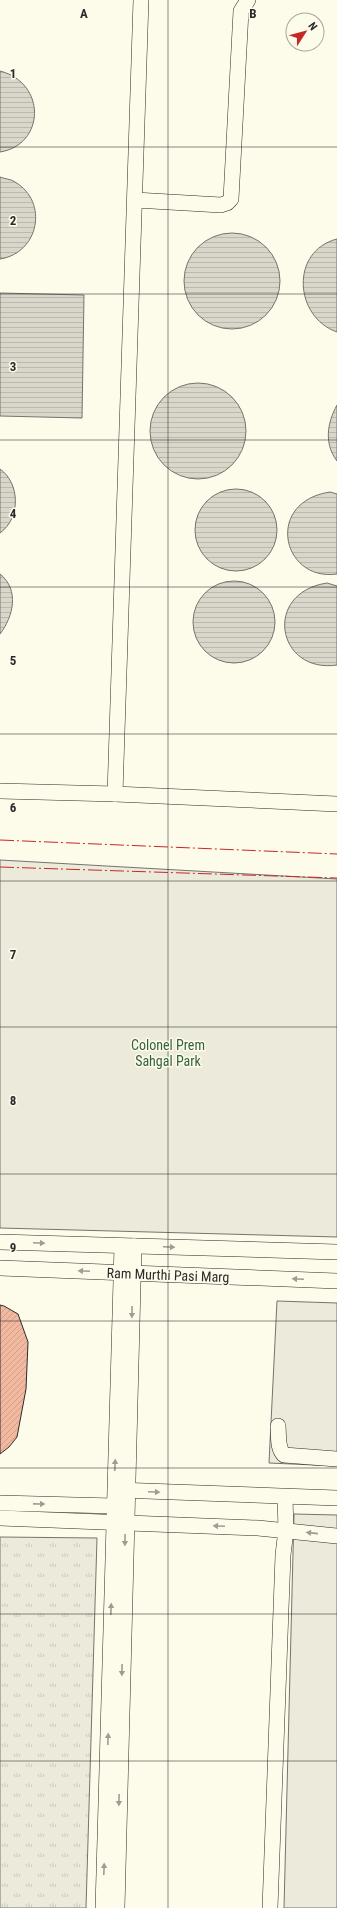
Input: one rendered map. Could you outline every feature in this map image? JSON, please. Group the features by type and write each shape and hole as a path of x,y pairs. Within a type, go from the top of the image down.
{"street":[{"path":"115,794 141,0"},
{"path":"135,200 221,205 227,203 231,199 241,11 248,0"},
{"path":"0,791 115,794 337,804"},
{"name":"Ram Murthi Pasi Marg","path":"0,1242 337,1252"},
{"path":"103,1908 120,1522 128,1246"},
{"name":"Ram Murthi Pasi Marg","path":"0,1268 337,1281"},
{"path":"278,1426 280,1452 284,1455 337,1459"},
{"path":"121,1490 337,1498"},
{"path":"116,1908 120,1522 114,1506 121,1490"},
{"path":"270,1908 283,1555 286,1530 285,1497"},
{"path":"0,1503 114,1506"},
{"path":"0,1518 286,1530 337,1536"}],"green space":[{"name":"Colonel Prem Sahgal Park","path":"0,860 337,879 337,1237 0,1228"},
{"path":"0,1537 97,1538 86,1908 0,1908"}],"shaded area":[{"path":"0,71 15,78 26,88 33,100 34,113 32,126 26,138 15,147 0,152"},
{"path":"0,177 13,181 26,191 32,202 35,214 35,226 31,237 24,247 13,255 0,259"},
{"path":"232,233 251,236 266,247 277,262 280,281 277,300 266,315 251,326 232,329 213,326 198,315 187,300 184,281 187,262 198,247 213,236"},
{"path":"337,239 337,332 323,324 312,313 306,299 303,284 305,270 311,256 322,246"},
{"path":"0,293 84,295 82,418 0,416"},
{"path":"189,383 207,383 217,386 225,391 238,404 243,412 246,422 246,440 243,450 232,465 225,471 217,476 207,479 189,479 179,476 171,471 158,458 153,450 150,440 150,422 153,412 158,404 171,391 179,386"},
{"path":"337,405 337,461 330,448 328,433 331,419"},
{"path":"0,469 7,475 14,491 15,510 7,527 0,533"},
{"path":"236,489 252,492 265,501 274,514 277,530 274,546 265,559 252,568 236,571 220,568 207,559 198,546 195,530 198,514 207,501 220,492"},
{"path":"330,492 337,494 337,574 318,573 303,566 293,554 288,540 289,524 296,510 309,499"},
{"path":"0,574 6,580 10,588 12,604 8,620 0,634"},
{"path":"234,581 250,584 263,593 272,606 275,622 272,638 263,651 250,660 234,663 218,660 205,651 196,638 193,622 196,606 205,593 218,584"},
{"path":"327,583 337,586 337,665 317,664 301,657 290,646 285,631 286,616 293,601 306,590"},
{"path":"277,1301 337,1303 337,1466 269,1463"},
{"path":"294,1514 337,1515 337,1908 284,1908"}],"building":[{"path":"0,1305 18,1314 28,1342 26,1389 17,1437 9,1447 0,1454"}],"power":[{"path":"0,840 337,854"},
{"path":"0,867 337,878"}]}
